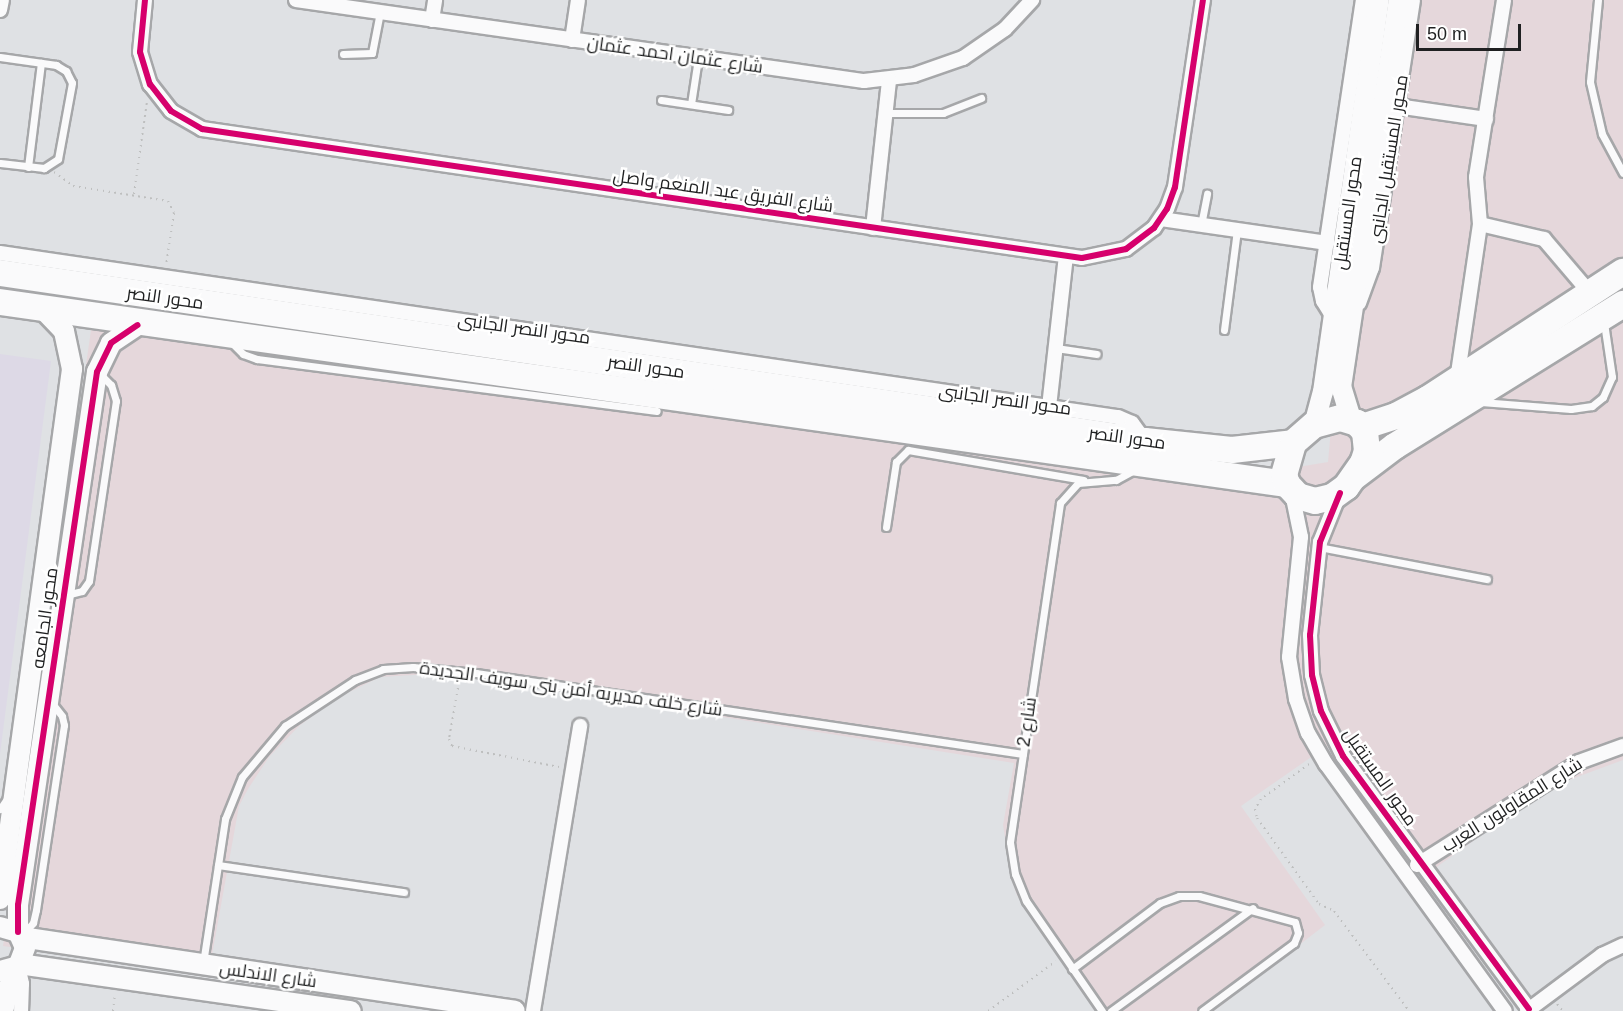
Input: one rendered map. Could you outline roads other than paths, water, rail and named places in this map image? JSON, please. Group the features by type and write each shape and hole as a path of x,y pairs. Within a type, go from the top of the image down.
{"highway":[{"path":"1613,310 1462,390 1412,408 1357,423 1332,419 1314,425 1293,443 1284,467 1289,487 1315,501 1347,485 1462,390 1590,293 1623,272"},
{"name":"محور النصر","path":"0,273 170,284 670,393"},
{"name":"محور النصر","path":"0,302 228,337 1142,453 1240,478 1289,487"},
{"path":"1347,485 1367,451 1357,423"},
{"name":"محور النصر","path":"1142,453 1244,450 1293,443"},
{"path":"1240,478 1244,450"}],"street":[{"path":"0,10 2,0"},
{"name":"شارع الفريق عبد المنعم واصل","path":"145,0 140,52 150,84 179,117 219,133 1066,256 1094,258 1116,253 1145,236 1161,219 1175,187 1203,0"},
{"name":"شارع عثمان احمد عثمان","path":"296,0 331,2 432,20 839,79 889,80 914,75 963,58 1005,29 1032,0"},
{"path":"432,20 435,0"},
{"path":"572,40 578,0"},
{"path":"1343,316 1320,292 1362,0"},
{"name":"محور المستقبل","path":"1357,423 1341,387 1343,316 1379,0"},
{"name":"محور المستقبل","path":"1314,425 1343,316 1387,128 1399,0"},
{"name":"محور المستقبل الجانبى","path":"1387,128 1397,106 1413,0"},
{"path":"1462,390 1480,224 1476,177 1504,0"},
{"path":"873,228 889,80"},
{"path":"1397,106 1486,119"},
{"path":"1161,219 1327,243"},
{"path":"1480,224 1544,239 1590,293"},
{"name":"محور النصر الجانبى","path":"0,253 170,284 1123,418 1142,453"},
{"path":"1049,406 1066,256"},
{"name":"محور الجامعه","path":"0,899 72,369 68,340 44,310"},
{"name":"محور الجامعه","path":"13,967 25,948 15,933 18,905 97,372 111,343 138,325"},
{"name":"محور المستقبل","path":"1347,485 1319,547 1310,635 1312,675 1321,711 1343,756 1423,862 1528,1010"},
{"name":"محور المستقبل","path":"1289,487 1300,537 1289,633 1290,668 1301,716 1321,755 1505,1011"},
{"path":"533,1011 580,726"},
{"name":"شارع المقاولون العرب","path":"1406,873 1579,762 1623,746"},
{"name":"شارع الاندلس","path":"15,933 203,966 514,1011"},
{"path":"1528,1010 1602,956 1623,945"},
{"path":"199,988 203,966"},
{"path":"3,1011 13,967"},
{"path":"13,967 22,984 21,1011"},
{"name":"شارع الاندلس","path":"13,967 199,988 346,1011"},
{"path":"346,1011 347,987"}],"lane":[{"path":"1598,0 1590,55 1593,99 1602,134 1623,172"},
{"path":"343,54 372,53 380,12"},
{"path":"0,57 62,68 72,83 61,154 49,167 0,163"},
{"path":"691,104 698,58"},
{"path":"28,166 41,63"},
{"path":"885,113 951,111 981,98"},
{"path":"661,100 728,110"},
{"path":"1201,225 1207,194"},
{"path":"1224,330 1237,230"},
{"path":"1462,390 1571,409 1592,406 1604,397 1612,377 1613,310"},
{"path":"1056,348 1097,354"},
{"path":"885,527 896,462 908,450 1085,480 1116,480 1142,453"},
{"name":"شارع 2","path":"1085,480 1067,491 1060,503 1010,842 1011,858 1026,902 1102,1011"},
{"path":"1319,547 1487,579"},
{"name":"شارع خلف مديريه أمن بنى سويف الجديدة","path":"203,966 225,819 235,791 256,757 285,726 355,680 382,669 413,667 476,673 1023,754"},
{"path":"0,809 15,791"},
{"path":"218,865 404,892"},
{"path":"1072,969 1169,899 1199,896 1292,918 1298,927 1297,938 1202,1011"},
{"path":"1111,1011 1253,908"}]}
